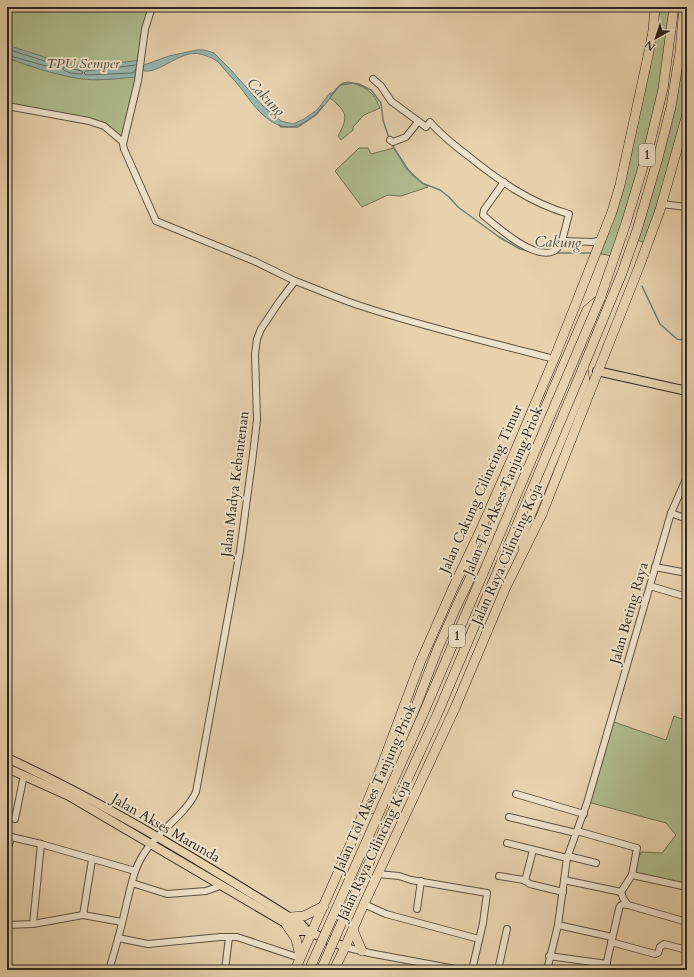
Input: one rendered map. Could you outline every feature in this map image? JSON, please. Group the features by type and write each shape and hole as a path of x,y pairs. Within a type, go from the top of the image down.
{"highway":[{"name":"Jalan Cakung Cilincing Timur","path":"295,970 309,931 325,903 359,825 420,663 481,529 595,259 620,185 653,32 655,7"},
{"name":"Jalan Tol Akses Tanjung Priok","path":"309,970 424,712 600,299 650,147 662,89 674,7"},
{"name":"Jalan Tol Akses Tanjung Priok","path":"321,970 437,715 622,274 637,230 658,158 673,99 680,52 684,7"},
{"name":"Jalan Raya Cilincing Koja","path":"351,934 455,708 505,589 542,514 639,268 661,204 687,114"},
{"path":"359,825 369,813 386,777 413,714 441,642 491,535 587,310 600,299"},
{"path":"524,550 522,542 527,525 585,381 583,368"},
{"path":"300,957 296,939 288,921 304,916 325,903 331,909 350,918 358,917"},
{"path":"334,970 341,946 351,934 362,951"}],"main road":[{"path":"597,372 687,391"},
{"name":"Jalan Akses Marunda","path":"7,758 70,789 231,880 288,921"},
{"name":"Jalan Akses Marunda","path":"7,768 69,796 220,886 288,921 302,924 309,931 341,946"}],"street":[{"path":"152,7 145,29 138,78 123,142 124,149 156,221 254,261 296,281 360,306 493,344 554,359"},
{"path":"374,80 382,86 391,102 426,127 430,122 448,140 504,182 530,199 555,210 569,214 562,241 556,250 540,252 526,246 511,237 483,215 484,210 504,182"},
{"path":"7,106 89,121 104,126 123,142"},
{"path":"390,140 393,142 406,137 418,122"},
{"path":"661,204 687,207"},
{"path":"562,241 601,242"},
{"name":"Jalan Madya Kebantenan","path":"109,970 135,872 142,856 150,845 187,808 196,792 240,551 257,420 255,354 257,338 261,329 279,302 296,281"},
{"name":"Jalan Beting Raya","path":"547,970 549,956 558,925 568,857 584,814 650,586 654,567 671,513 687,478"},
{"path":"671,513 687,519"},
{"path":"654,567 687,573"},
{"path":"650,586 687,597"},
{"path":"16,820 24,775"},
{"path":"516,794 584,814"},
{"path":"509,817 577,832 637,848 632,875 621,892"},
{"path":"7,852 9,837 41,844 135,872"},
{"path":"507,843 596,863"},
{"path":"33,924 41,844"},
{"path":"525,881 533,850"},
{"path":"83,915 92,860"},
{"path":"378,874 399,876 487,893 472,970"},
{"path":"632,875 687,888"},
{"path":"499,876 525,881 530,884 563,892"},
{"path":"564,880 621,892"},
{"path":"417,909 421,881"},
{"path":"132,883 167,894 206,891 220,886"},
{"path":"621,892 628,905"},
{"path":"364,904 386,914 479,939"},
{"path":"549,956 606,967 620,907 624,904 687,922"},
{"path":"7,925 33,924 83,915 122,922"},
{"path":"558,925 655,954 658,953 660,946 664,944 687,950"},
{"path":"498,970 507,929"},
{"path":"225,970 229,937"},
{"path":"118,938 148,944 237,937 300,957"},
{"path":"341,946 461,970"}],"green space":[{"name":"TPU Semper","path":"7,7 152,7 123,142 104,126 7,106"},
{"path":"655,7 674,7 649,147 612,256 597,253 612,212"},
{"path":"687,7 687,114 648,244 634,239 652,179"},
{"path":"349,82 368,90 380,108 364,115 353,127 353,130 341,140 338,136 345,119 343,111 330,98 342,83"},
{"path":"359,148 368,148 371,154 394,148 412,175 428,187 401,196 388,195 362,207 335,171"},
{"path":"674,716 687,721 687,888 631,878 641,852 662,853 676,835 666,823 588,802 611,721 666,740"}],"water":[{"path":"7,45 60,62 84,67 141,60 140,64 144,65 169,56 204,50 214,53 263,106 281,121 293,124 304,119 317,110 330,93 333,93 325,105 312,117 298,125 288,127 279,125 263,115 219,63 204,55 185,55 154,70 141,70 139,77 91,80 76,78 32,67 7,58"}],"waterway":[{"name":"Cakung","path":"331,95 340,85 352,83 359,84 371,90 381,103 383,120 389,138"},
{"name":"Cakung","path":"279,125 281,127 298,127 316,115 323,106"},
{"name":"Cakung","path":"391,143 407,169 422,183 440,190 458,207 499,237 520,249 532,252"},
{"name":"Cakung","path":"555,253 591,253"},
{"name":"Cakung","path":"642,286 660,324 677,339 687,341"}]}
